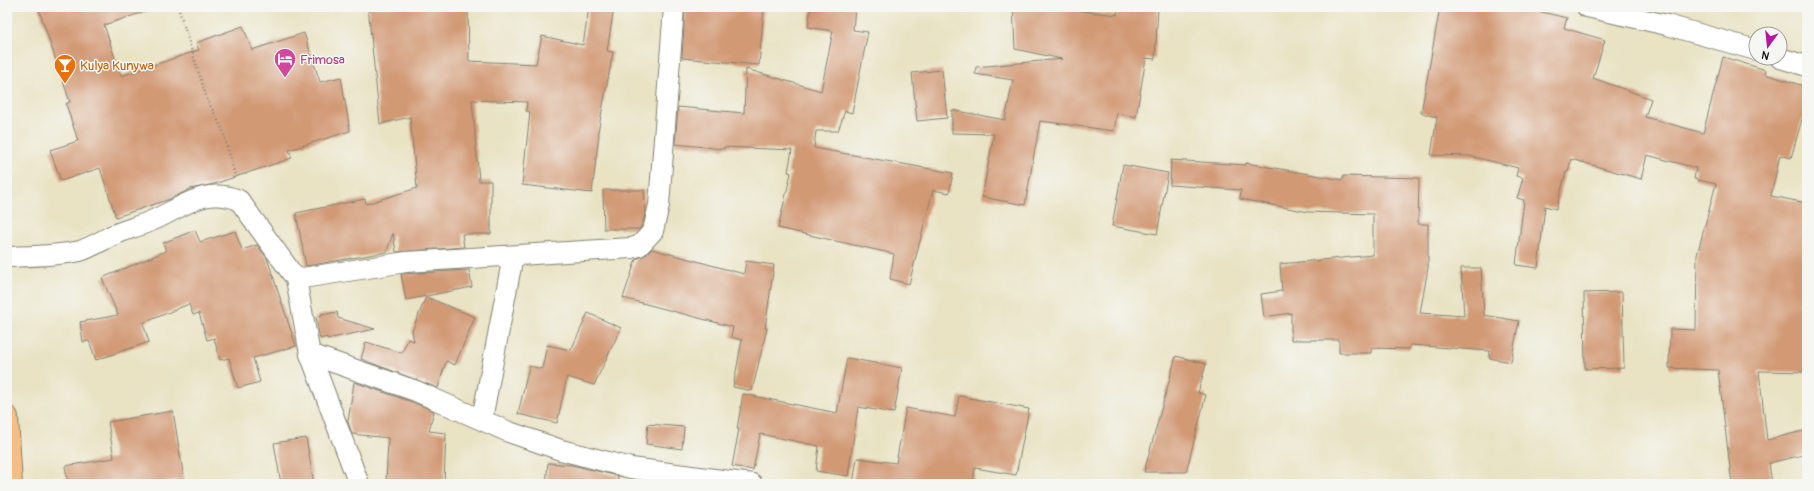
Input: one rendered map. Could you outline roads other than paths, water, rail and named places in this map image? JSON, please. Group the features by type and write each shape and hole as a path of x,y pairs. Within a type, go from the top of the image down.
{"main road":[{"path":"7,417 10,484"}],"street":[{"path":"296,279 406,262 631,248 639,246 654,231 659,205 674,7"},
{"path":"1587,7 1667,26 1748,48"},
{"path":"1788,60 1807,66"},
{"path":"7,257 81,251 124,230 151,221 182,204 211,194 226,195 239,200 296,279 310,354 359,484"},
{"path":"482,420 513,256"},
{"path":"310,354 416,391 509,432 562,450 631,468 752,484"}],"place":[{"name":"Frimosa","path":"285,78"},
{"name":"Kulya Kunywa","path":"65,84"}]}
